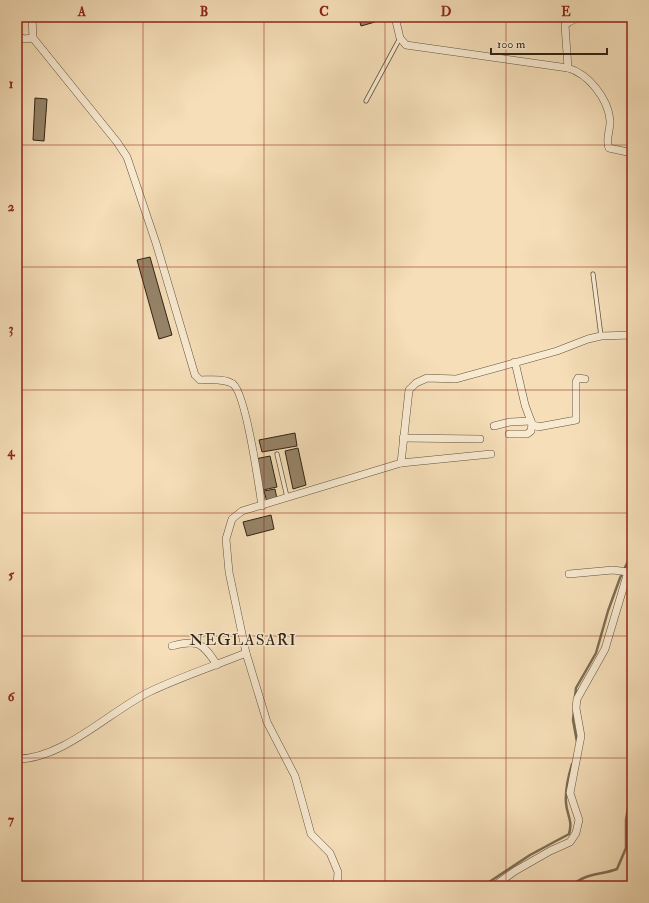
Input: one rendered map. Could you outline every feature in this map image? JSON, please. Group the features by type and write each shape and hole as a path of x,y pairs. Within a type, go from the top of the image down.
{"street":[{"path":"32,17 33,38 117,142 127,157 156,243 195,375 200,380 224,380 232,384 238,390 243,407 262,506"},
{"path":"395,17 400,38 406,45 568,68 580,73 602,95 610,120 607,142 609,148 632,153"},
{"path":"568,68 566,25 579,17"},
{"path":"17,36 24,39 33,38"},
{"path":"401,463 409,390 416,383 430,377 459,378 601,336 632,335"},
{"path":"509,434 527,434 531,431 532,423 525,405 515,362"},
{"path":"494,426 510,422 532,423 538,427 576,420 576,382 578,378 585,379"},
{"path":"403,438 480,439"},
{"path":"337,886 338,872 330,853 311,834 295,776 267,722 246,654 229,572 227,532 232,519 235,515 242,511 401,463 491,454"},
{"path":"494,886 521,867 570,842 576,833 579,820 570,793 581,736 576,708 577,699 605,648 629,570 569,574"},
{"path":"172,646 191,642 200,643 209,652 217,665"},
{"path":"17,759 29,759 41,756 84,734 149,692 246,654"}],"lane":[{"path":"366,100 400,38"},
{"path":"593,274 601,336"},
{"path":"277,454 288,498"}],"building":[{"path":"373,17 375,22 361,26 359,19"},
{"path":"35,98 47,99 44,141 33,140"},
{"path":"150,257 172,335 159,339 137,260"},
{"path":"295,433 297,446 262,452 259,440"},
{"path":"298,448 306,485 293,489 285,451"},
{"path":"270,456 277,487 263,490 255,459"},
{"path":"275,489 277,499 267,502 264,491"},
{"path":"271,515 274,529 247,536 243,522"}],"waterway":[{"path":"575,697 576,688 596,653 608,611 620,578 632,553"},
{"path":"574,711 573,720 577,742"},
{"path":"483,886 530,855 569,834 570,825 566,803 566,793 572,764"},
{"path":"572,886 588,876 617,869 626,848 626,820 632,784"}],"district":[{"name":"NEGLASARI","path":"243,639"}]}
